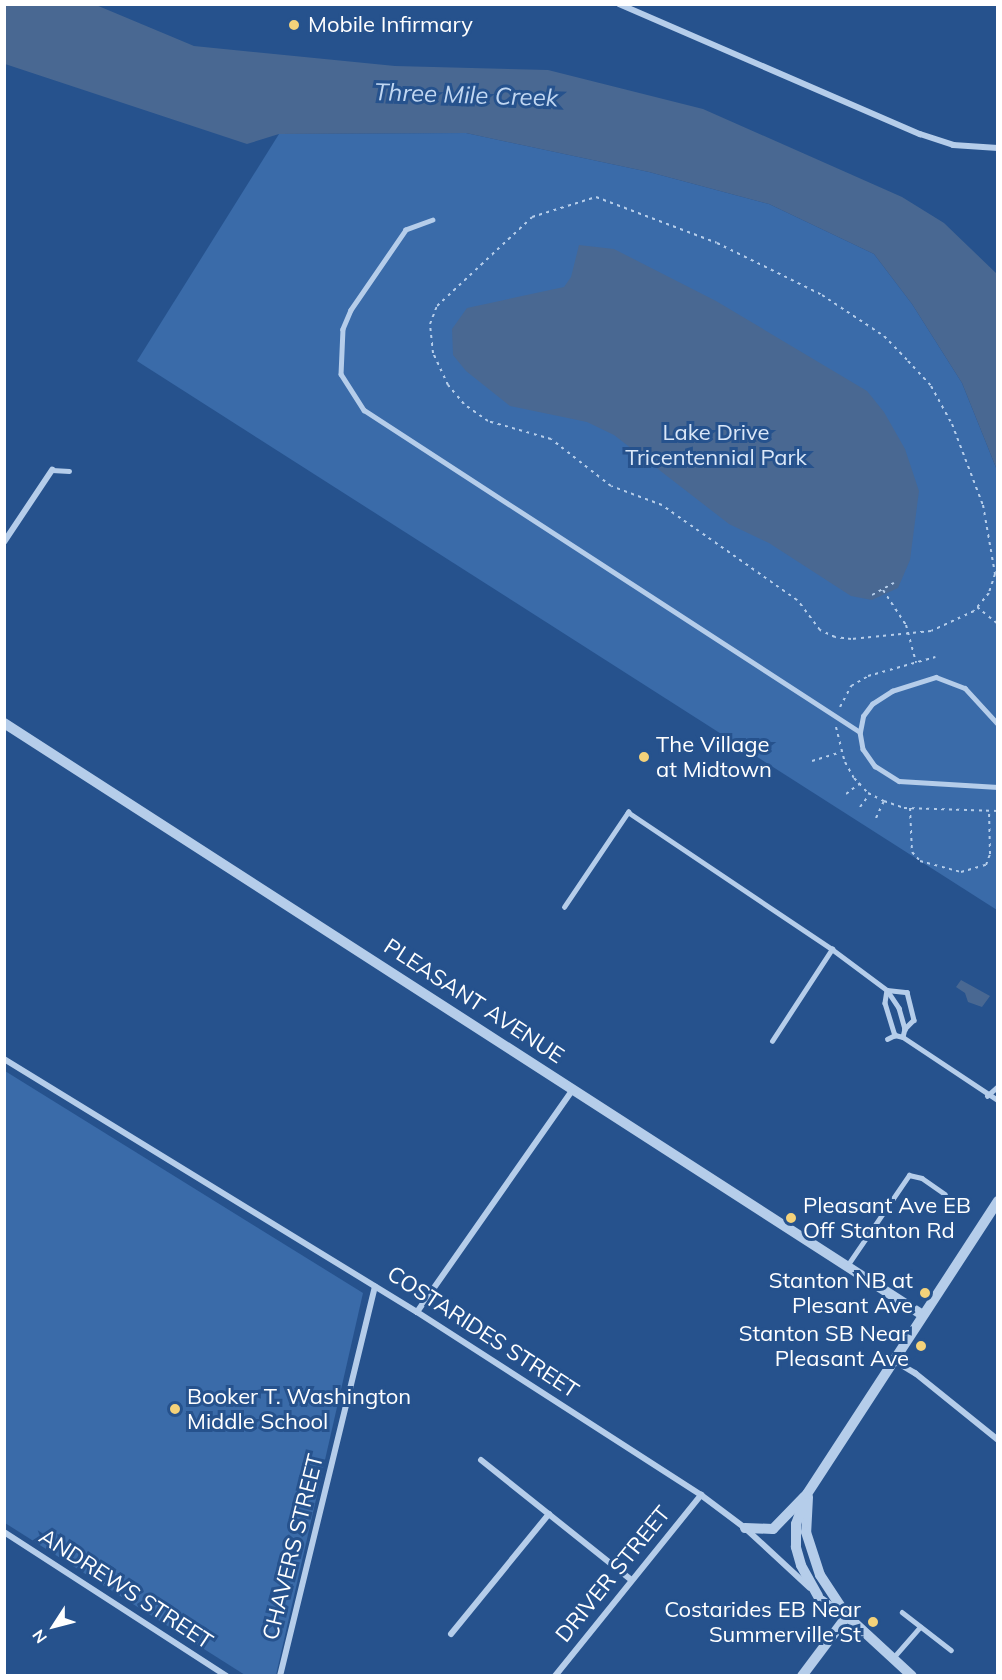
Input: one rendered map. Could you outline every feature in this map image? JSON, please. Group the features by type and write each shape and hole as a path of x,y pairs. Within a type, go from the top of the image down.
{"street":[{"path":"619,4 920,134 953,146 998,147"},
{"path":"4,542 52,470"},
{"name":"PLEASANT AVENUE","path":"4,723 573,1089 846,1268 921,1314"},
{"name":"COSTARIDES STREET","path":"4,1059 417,1312 701,1495 745,1528 818,1596 847,1616 912,1676"},
{"path":"417,1312 573,1089"},
{"path":"745,1528 773,1530 807,1494 921,1314 998,1201"},
{"name":"CHAVERS STREET","path":"280,1676 375,1286"},
{"path":"892,1359 915,1373 998,1440"},
{"path":"481,1460 630,1579"},
{"path":"807,1494 796,1524 796,1546 801,1565 818,1596"},
{"path":"802,1676 847,1616 811,1556 806,1532 807,1494"},
{"name":"DRIVER STREET","path":"555,1676 630,1579 701,1495"},
{"path":"451,1635 549,1514"},
{"name":"ANDREWS STREET","path":"4,1532 227,1676"}],"lane":[{"path":"433,220 406,230 351,310 343,329 341,374 364,410 860,732"},
{"path":"52,470 69,471"},
{"path":"998,724 965,688 936,677 892,691 872,704 863,716 860,732 863,749 875,766 899,781 998,787"},
{"path":"564,907 628,812 832,949 887,990 894,997 905,1029"},
{"path":"772,1041 832,949"},
{"path":"887,990 907,992 914,1020 905,1029 903,1037"},
{"path":"887,990 885,1003 895,1035"},
{"path":"887,1039 895,1035 903,1037 987,1096 998,1100"},
{"path":"987,1096 998,1086"},
{"path":"846,1268 909,1175 922,1178 945,1194"},
{"path":"902,1612 951,1650"},
{"path":"893,1658 920,1627"}],"path":[{"path":"596,197 618,203 717,243 822,295 884,336 931,386 952,424 982,505 995,574 989,593 977,607 931,631 908,633 851,639 820,630 797,600 662,505 611,486 551,438 488,421 453,392 433,353 430,324 437,306 516,228 546,212 596,197"},
{"path":"873,596 894,583"},
{"path":"883,590 908,633 916,663"},
{"path":"977,607 998,624"},
{"path":"935,657 868,676 851,686 837,717 841,752 860,783 870,794 884,801 910,808 998,812"},
{"path":"812,760 841,752"},
{"path":"846,794 860,783"},
{"path":"860,807 870,794"},
{"path":"876,818 884,801"},
{"path":"910,808 912,852 920,861 961,872 986,865 990,854 989,811"}],"green space":[{"name":"Lake Drive Tricentennial Park","path":"466,133 649,172 769,204 874,254 912,304 962,383 997,470 997,910 137,361 279,134"},
{"name":"Booker T. Washington Middle School","path":"5,1071 363,1293 276,1675 245,1675 5,1523"}],"water":[{"name":"Three Mile Creek","path":"5,4 96,5 194,46 395,66 548,70 703,109 902,197 944,223 997,274 997,470 962,383 912,304 874,254 769,204 649,172 466,133 279,134 247,144 5,64"},
{"path":"579,245 614,249 716,301 867,391 884,412 905,449 919,491 910,560 898,588 872,600 851,596 769,543 729,524 614,435 587,422 510,406 466,371 453,355 452,329 467,308 564,287 571,277"},
{"path":"961,980 990,996 982,1007 968,1002 965,993 956,987"}],"place":[{"name":"Mobile Infirmary","path":"294,25"},
{"name":"The Village at Midtown","path":"644,757"},
{"name":"Pleasant Ave EB Off Stanton Rd","path":"791,1218"},
{"name":"Stanton NB at Plesant Ave","path":"925,1293"},
{"name":"Stanton SB Near Pleasant Ave","path":"921,1346"},
{"name":"Booker T. Washington Middle School","path":"175,1409"},
{"name":"Costarides EB Near Summerville St","path":"873,1622"}]}
